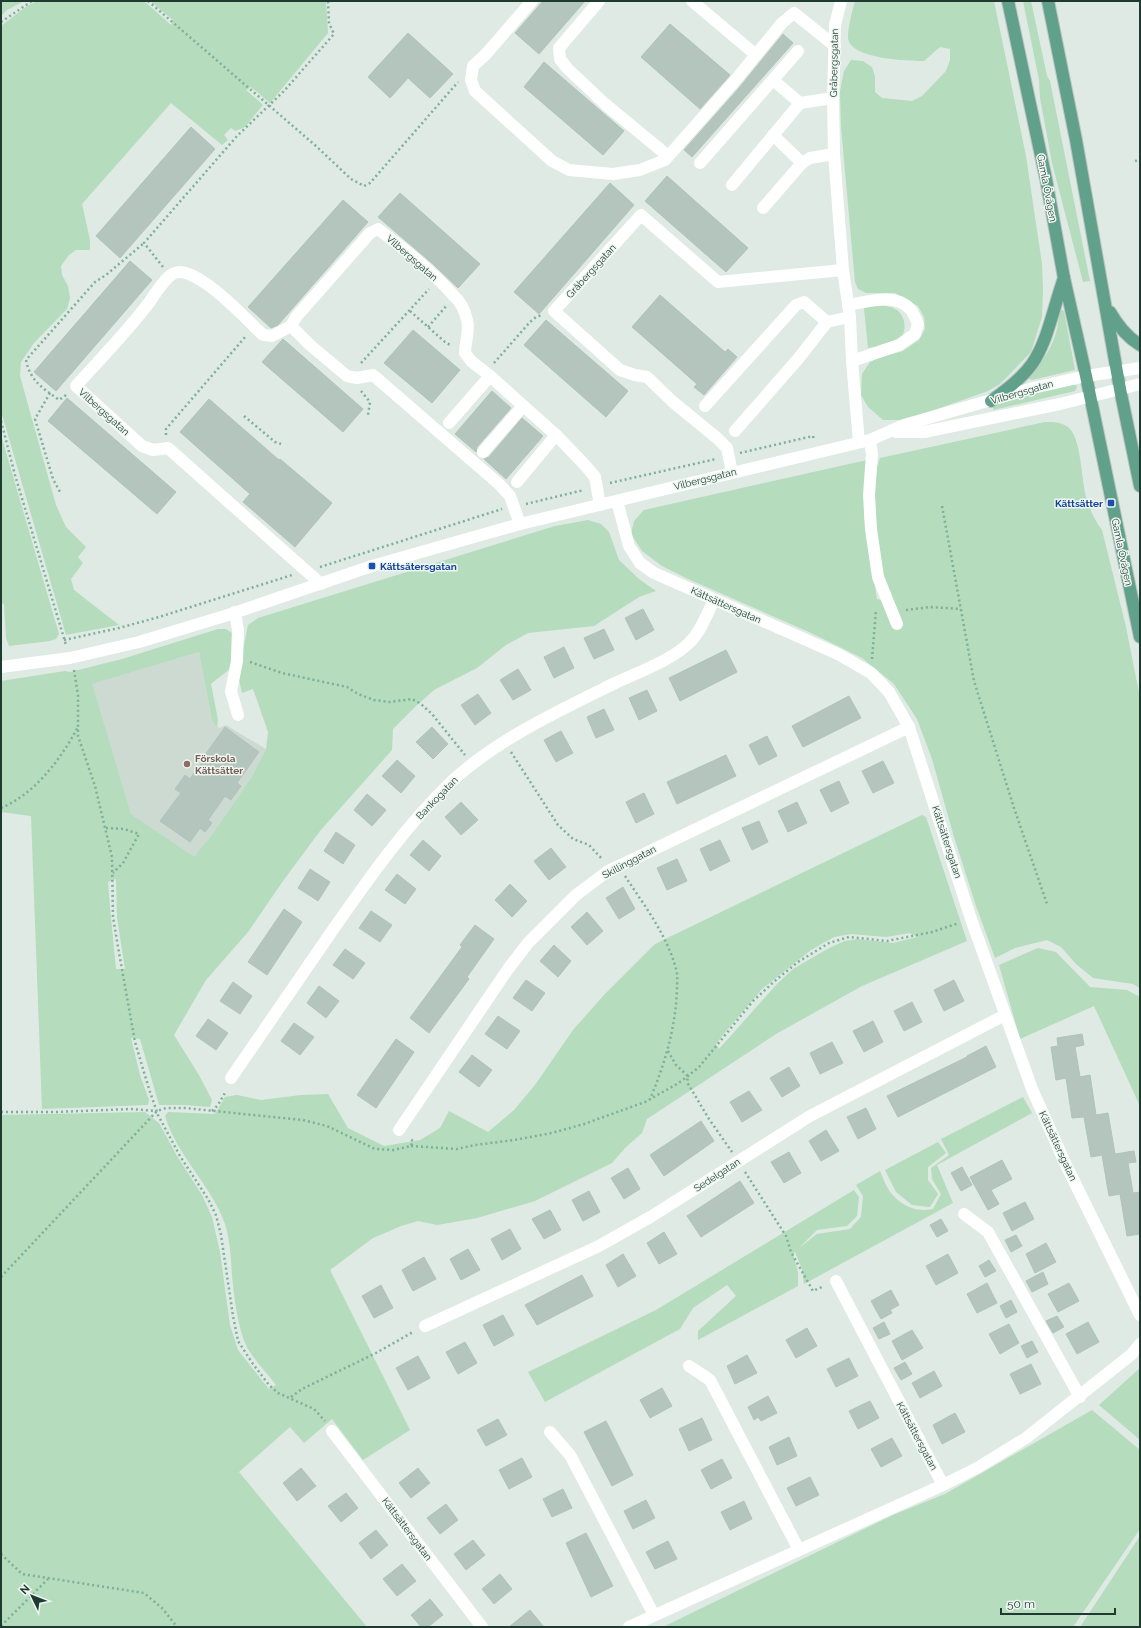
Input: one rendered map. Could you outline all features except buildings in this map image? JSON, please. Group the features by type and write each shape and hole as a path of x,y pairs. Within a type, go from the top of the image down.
{"main road":[{"name":"Gamla Övägen","path":"1008,1 1046,179 1064,278 1086,376 1140,637"},
{"path":"1048,1 1076,140 1120,389 1140,486"},
{"path":"991,401 1015,382 1032,363 1043,343 1064,278"},
{"path":"1106,305 1118,326 1140,345"}],"street":[{"path":"532,1 486,54 473,66 471,80 475,91 552,161 569,170 613,174 640,170 665,160 733,83 782,23 794,13 835,46"},
{"path":"599,1 559,48 560,60 566,68 605,104 668,156"},
{"path":"692,1 756,55"},
{"name":"Gråbergsgatan","path":"841,1 835,25 833,98 834,154 843,270 849,311 852,361 865,441 872,454 869,495 871,529 878,577 896,624"},
{"path":"700,163 798,51"},
{"path":"772,80 800,103"},
{"path":"732,185 800,103 833,98"},
{"path":"773,135 802,163"},
{"path":"763,208 802,163 810,158 834,154"},
{"name":"Gråbergsgatan","path":"554,311 641,215 718,282 843,270"},
{"name":"Vilbergsgatan","path":"168,448 153,450 142,446 76,386 148,305 170,276 178,272 190,274 203,280 263,335 272,336 291,326 296,316 370,233 378,229 455,296 464,309 468,321 465,353"},
{"path":"735,431 798,359 827,322 849,311 888,299 901,302 911,311 918,324 915,334 899,345 852,361"},
{"path":"705,406 796,305 804,302 827,322"},
{"path":"554,311 620,370 647,377 673,402 717,438 727,448 732,473"},
{"path":"291,326 310,345 347,376 357,378 373,375 499,484 510,496 520,524"},
{"path":"465,353 470,361 487,374 556,435 595,477 600,505"},
{"path":"1086,376 1117,370 1140,368"},
{"path":"449,423 487,374"},
{"name":"Vilbergsgatan","path":"1,667 70,658 139,642 321,584 372,566 520,524 865,441 904,425 1033,388 1086,376"},
{"path":"1090,396 1140,384"},
{"name":"Vilbergsgatan","path":"889,432 924,432 1060,404 1090,396"},
{"path":"482,452 523,406"},
{"path":"517,482 556,435"},
{"path":"168,448 321,584"},
{"name":"Kättsättersgatan","path":"616,501 629,546 640,563 654,574 838,654 871,673 889,692 909,727 971,919 1005,1015 1042,1112 1140,1315"},
{"name":"Bankogatan","path":"231,1078 351,904 392,848 453,781 473,764 528,727 584,698 674,655 690,642 702,625 714,600"},
{"path":"235,612 238,630 236,661 231,691 238,715"},
{"name":"Skillinggatan","path":"399,1130 508,969 528,943 576,895 608,871 909,727"},
{"name":"Sedelgatan","path":"425,1326 599,1246 652,1216 810,1116 1005,1015"},
{"path":"964,1214 988,1232 1080,1397"},
{"name":"Kättsättersgatan","path":"836,1281 943,1485"},
{"path":"629,1627 943,1485 977,1468 1026,1438 1080,1397 1132,1354 1140,1344"},
{"path":"689,1366 710,1380 799,1550"},
{"name":"Kättsättersgatan","path":"332,1431 482,1627"},
{"path":"550,1432 570,1455 654,1615"}],"path":[{"path":"1,22 32,1"},
{"path":"148,1 351,179 364,186 370,183 473,66"},
{"path":"76,386 59,400 40,386 28,372 26,360 95,282 106,275 144,243 238,136 284,91 334,34 329,23 328,1"},
{"path":"1135,161 1140,160"},
{"path":"144,243 170,276"},
{"path":"373,375 361,363 437,280"},
{"path":"428,327 455,296"},
{"path":"410,311 445,342 465,353"},
{"path":"487,374 536,317 554,311"},
{"path":"168,448 166,429 254,327"},
{"path":"347,376 370,402 368,415"},
{"path":"50,393 35,419 53,479 60,492"},
{"path":"244,416 275,442 281,444"},
{"path":"1,421 64,640"},
{"path":"942,506 974,681 1014,808 1047,904"},
{"path":"889,606 906,610 930,607 961,609"},
{"path":"871,673 876,607"},
{"path":"236,661 255,663 270,670 348,687 358,694 374,700 390,702 412,699 421,704 432,714 473,764"},
{"path":"74,671 78,695 78,736 95,786 112,857 113,917 135,1042 157,1111 180,1156 208,1198 216,1214 222,1242 232,1316 238,1340 253,1364 269,1385 278,1393 314,1409 324,1419 332,1431"},
{"path":"1,808 27,793 42,779 70,742 78,727"},
{"path":"505,742 558,825 573,839 589,846 602,859 608,871"},
{"path":"106,828 124,829 139,834 123,863 113,873"},
{"path":"631,885 659,928 677,971 674,1025 668,1051 650,1099"},
{"path":"1,1112 157,1111 166,1108 185,1108 304,1120 327,1126 374,1150 394,1150 411,1146 457,1149 552,1133 584,1124 650,1099 677,1084 699,1066 753,1001 798,962 829,943 849,937 887,941 932,932 971,919"},
{"path":"668,1051 676,1065 688,1076"},
{"path":"688,1076 687,1082 700,1104 786,1236 791,1252 813,1291 836,1281"},
{"path":"212,1111 218,1105 231,1078"},
{"path":"1,1277 157,1111"},
{"path":"399,1130 413,1141 411,1146"},
{"path":"290,1398 302,1389 376,1353 425,1326"},
{"path":"1,1554 22,1574 95,1584 144,1593 163,1609 177,1627"},
{"path":"1,1626 48,1578"}],"shaded area":[{"name":"Förskola Kättsätter","path":"199,652 212,720 219,728 226,725 266,749 251,778 194,858 131,814 91,684"}],"green space":[{"path":"1,1 24,1 7,10 1,16"},
{"path":"37,1 144,1 171,25 173,20 150,1 326,1 328,33 270,103 251,87 246,90 263,105 245,127 235,131 231,128 224,135 228,140 222,145 171,103 82,204 90,240 90,250 76,250 69,255 61,266 62,275 68,286 70,298 67,309 34,343 21,362 20,376 56,505 66,527 86,547 78,557 83,563 71,579 74,590 119,625 66,635 1,411 1,26 27,6"},
{"path":"855,1 994,1 1026,156 1042,264 1042,317 1031,352 1000,384 988,391 906,420 883,420 868,407 861,395 862,374 870,362 878,358 903,351 919,340 925,329 924,317 918,306 895,293 866,293 858,289 855,282 841,127 840,91 844,71 851,60 863,61 872,67 875,76 875,92 882,98 912,101 922,96 946,71 950,60 950,49 940,47 924,61 893,59 869,55 858,50 851,45 848,38 849,24"},
{"path":"1023,1 1031,1 1047,76 1050,81 1090,281 1083,282 1052,163 1040,98 1039,80"},
{"path":"878,305 897,310 900,313 905,325 901,337 895,342 883,346 868,348 864,308"},
{"path":"1059,309 1064,311 1075,370 1032,380 1027,378 1046,355 1050,347 1057,329"},
{"path":"1069,384 1076,385 1077,387 1075,391 993,410 994,406 1010,399"},
{"path":"1045,422 1058,423 1066,426 1073,434 1076,442 1079,451 1087,500 1091,512 1102,530 1126,627 1140,698 1140,988 1133,984 1093,978 1076,964 1061,947 1047,940 1015,948 995,958 976,906 954,837 932,759 917,719 894,684 862,658 811,633 662,566 642,551 631,534 634,521 644,510 867,460 864,517 877,599 890,602 880,557 875,525 875,476 880,458"},
{"path":"1,435 59,634 56,639 50,641 9,646 6,638 4,604 1,603"},
{"path":"588,520 601,524 609,532 619,560 639,579 656,591 639,597 594,626 528,633 506,645 477,668 434,690 393,729 392,750 320,831 248,932 206,980 174,1035 199,1075 212,1100 210,1107 159,1105 140,1039 131,1038 140,1075 149,1100 148,1105 42,1109 31,816 1,812 1,681 65,671 70,672 122,659 218,629 226,629 232,633 231,668 211,684 218,720 217,727 212,720 199,652 92,684 131,814 194,857 211,836 251,778 266,749 268,732 253,689 242,693 238,675 248,625 258,618 555,526","holes":["116,879 117,918 125,969 116,969 108,882"]},
{"path":"922,815 926,817 967,941 862,986 776,1034 647,1119 642,1133 625,1148 612,1163 535,1201 477,1218 437,1225 418,1221 401,1226 373,1238 330,1270 410,1430 363,1460 332,1419 304,1443 290,1427 239,1472 367,1627 1,1627 1,1115 145,1112 159,1123 177,1156 202,1195 212,1217 220,1252 230,1325 238,1350 269,1389 276,1385 248,1349 239,1323 235,1303 230,1249 225,1224 212,1197 170,1131 165,1116 168,1112 215,1114 225,1097 237,1095 261,1100 301,1095 328,1094 348,1128 384,1146 420,1140 440,1128 449,1111 488,1132 514,1110 535,1085 573,1030 604,995 655,944","holes":["910,933 917,937 893,943 857,939 845,941 829,948 793,969 776,985 719,1049 716,1044 762,989 811,950 834,937 851,934 886,937"]},
{"path":"1038,948 1056,952 1090,987 1127,990 1140,997 1140,1106 1094,1006 1020,1039 999,965"},
{"path":"1023,1097 1032,1113 937,1165 953,1203 804,1284 802,1269 795,1252 793,1254 798,1272 798,1286 698,1340 698,1331 736,1296 727,1285 693,1308 680,1329 545,1402 528,1372 656,1310 854,1190 859,1197 857,1216 847,1226 817,1230 799,1248 817,1234 850,1229 861,1217 863,1196 856,1185 880,1171 889,1191 900,1202 916,1209 933,1209 941,1194 932,1179 931,1168 949,1155 941,1139"},
{"path":"938,1142 946,1153 928,1167 928,1180 938,1194 930,1207 912,1205 896,1192 885,1170"},
{"path":"1140,1368 1140,1440 1099,1405"},
{"path":"1092,1410 1140,1450 1140,1529 1073,1627 663,1627 893,1515 945,1494"},
{"path":"1140,1536 1140,1627 1080,1627"}],"place":[{"name":"Kättsätter","path":"1111,503"},
{"name":"Kättsätersgatan","path":"372,566"},
{"name":"Förskola Kättsätter","path":"187,764"}]}
